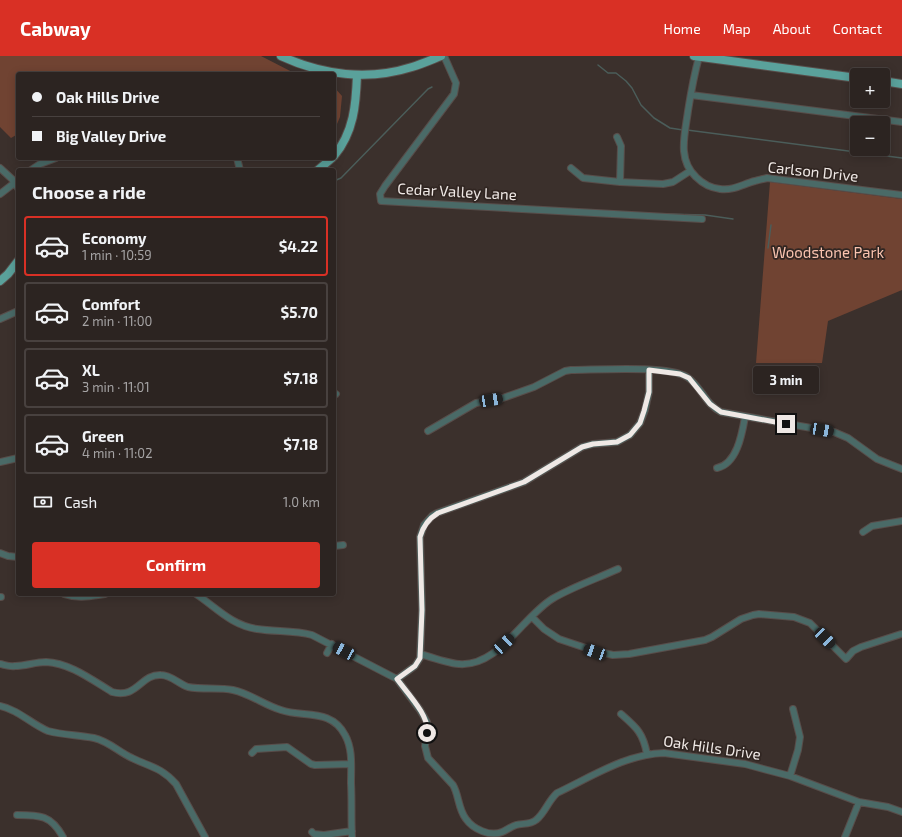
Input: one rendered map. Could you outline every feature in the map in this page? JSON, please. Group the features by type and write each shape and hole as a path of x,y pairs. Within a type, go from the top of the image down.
{"main road":[{"path":"281,56 313,69 327,72"},
{"path":"336,73 357,75 384,73 403,69 441,56"},
{"path":"696,56 850,77"},
{"path":"336,153 346,138 352,122 355,107 357,75"},
{"path":"890,82 902,84"},
{"path":"320,168 330,160"},
{"path":"0,281 16,264"}],"street":[{"name":"Cedar Valley Lane","path":"444,56 456,83 454,94 384,186 380,194 381,201 702,219"},
{"path":"571,168 583,178 620,182 663,184 673,182 690,171 685,161 684,139 689,92 696,56"},
{"path":"689,92 902,122"},
{"path":"617,137 622,146 620,182"},
{"path":"34,168 51,160"},
{"path":"0,168 16,182"},
{"name":"Carlson Drive","path":"690,171 698,180 721,190 733,189 767,178 902,195"},
{"path":"0,194 16,184"},
{"path":"0,319 16,312"},
{"path":"428,432 476,403 500,399 534,388 571,370 649,370 680,374 689,378 715,409 728,414 841,435 877,459 902,469"},
{"path":"397,679 415,666 421,654 422,610 420,543 422,530 428,521 438,513 524,482 582,447 593,444 617,442 630,435 640,423 646,404 649,392 649,370"},
{"path":"717,468 725,465 736,450 742,434 745,417"},
{"path":"0,462 16,458"},
{"path":"863,532 872,526 902,521"},
{"path":"336,546 342,546"},
{"path":"0,553 16,557"},
{"path":"421,654 459,664 473,663 481,660 494,652 551,600 618,569"},
{"path":"72,596 92,596"},
{"name":"Oak Hills Drive","path":"199,596 224,615 242,625 256,629 306,633 332,644 397,679 427,722 428,727 425,739 425,752 431,763 446,776 453,785 456,790 461,809 470,824 491,834 497,835 514,826 535,821 549,801 557,793 627,760 647,754 664,753 736,762 790,776 859,802 888,807 902,812"},
{"path":"532,617 544,629 559,639 595,652 612,655 629,654 704,640 712,637 741,619 760,614 794,617 810,623 846,659 853,651 888,640 901,634"},
{"path":"327,653 332,644"},
{"path":"0,664 16,666 46,662 60,664 75,670 118,694 129,693 149,678 161,675 167,676 189,687 216,688 236,691 291,713 314,714 329,719 339,727 346,736 350,747 352,834 324,835 314,834 312,832"},
{"path":"0,706 13,710 48,731 94,738 131,757 156,767 171,778 176,784 205,837"},
{"path":"790,776 798,750 800,737 793,709"},
{"path":"621,714 639,731 643,738 647,754"},
{"path":"252,753 256,749 283,746 290,748 310,764 351,764"},
{"path":"845,837 859,802"},
{"path":"17,815 33,815 44,818 54,823 63,837"}],"green space":[{"path":"0,56 261,56 292,72 16,72 16,135 11,138 0,127"},
{"path":"336,89 342,96 340,117 336,126"},
{"name":"Woodstone Park","path":"770,182 902,199 902,290 828,321 822,363 756,363"}],"waterway":[{"path":"598,65 608,73 616,73 626,81 632,88 641,105 654,118 670,128 683,130"},
{"path":"336,180 341,178 428,89 432,87"},
{"path":"687,130 902,158"},
{"path":"664,214 705,215 733,219"},
{"path":"768,248 771,225"}],"route":[{"path":"427,733 428,727 424,716 397,679 418,663 421,654 422,610 420,537 424,526 432,516 524,482 582,447 593,444 610,444 630,435 640,423 648,398 649,370 680,374 689,378 710,404 721,412 786,424"}]}
